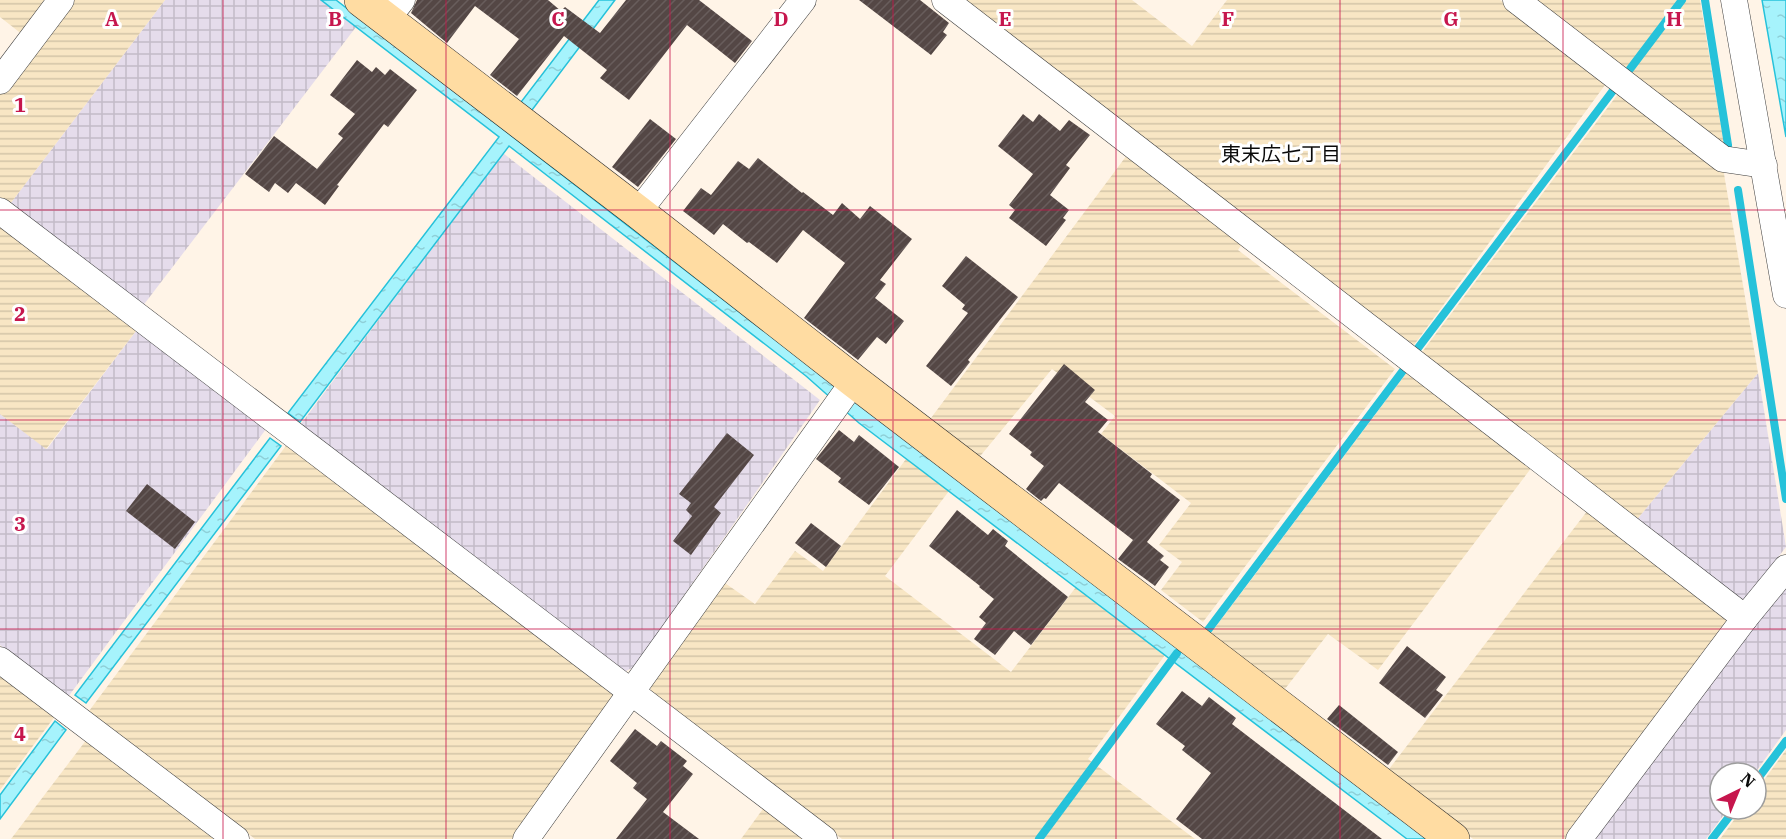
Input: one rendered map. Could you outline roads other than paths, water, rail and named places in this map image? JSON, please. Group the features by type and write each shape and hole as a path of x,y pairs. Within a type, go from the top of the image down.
{"street":[{"path":"0,81 61,0"},
{"path":"361,0 394,10 638,213 845,392 1453,839"},
{"path":"638,213 802,0"},
{"path":"945,0 1745,618"},
{"path":"1516,0 1723,159 1764,165"},
{"path":"1734,0 1786,295"},
{"path":"0,211 824,839"},
{"path":"526,839 845,392"},
{"path":"1579,839 1745,618 1786,568"},
{"path":"0,660 236,839"}],"water":[{"path":"321,0 336,0 813,369 1429,839 1407,839 859,423 806,376 509,146 300,422 288,413 499,137"},
{"path":"599,0 615,0 529,114 518,106"},
{"path":"1762,0 1786,0 1786,137"},
{"path":"270,438 281,446 86,703 75,695"},
{"path":"55,721 66,730 0,819 0,795"}],"waterway":[{"path":"1630,69 1682,0"},
{"path":"1705,0 1728,145"},
{"path":"1415,352 1615,88"},
{"path":"1738,190 1786,499"},
{"path":"1205,634 1405,368"},
{"path":"1039,839 1177,653"},
{"path":"1768,765 1786,741"},
{"path":"1712,839 1726,821"}],"district":[{"name":"東末広七丁目","path":"1281,154"}]}
